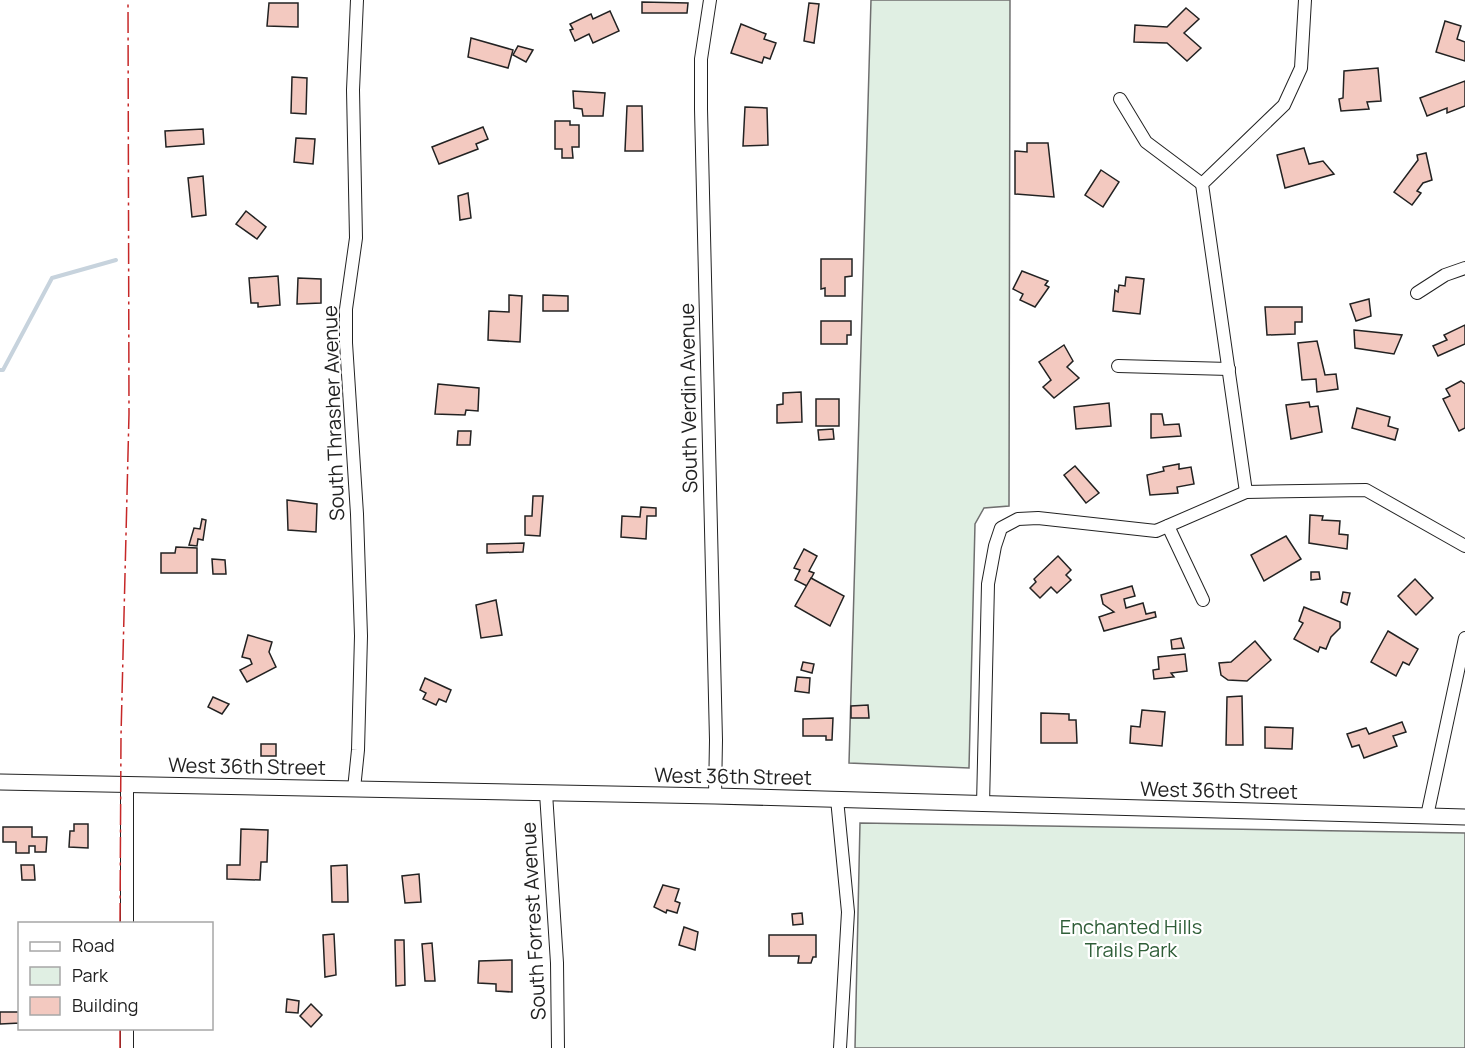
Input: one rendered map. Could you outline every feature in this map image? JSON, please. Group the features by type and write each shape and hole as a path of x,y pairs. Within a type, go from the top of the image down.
{"street":[{"name":"South Thrasher Avenue","path":"354,789 358,750 361,636 346,309 356,238 353,90 357,0"},
{"name":"South Verdin Avenue","path":"710,0 702,48 701,109 716,740 715,796"},
{"path":"1202,184 1284,105 1301,68 1305,0"},
{"path":"1120,99 1146,142 1202,184 1246,492"},
{"path":"1417,293 1445,275 1465,268"},
{"path":"1118,366 1229,369"},
{"path":"983,805 988,584 994,546 1001,528 1018,519 1038,519 1156,531 1246,492 1366,490 1465,546"},
{"path":"1168,526 1203,600"},
{"path":"1426,816 1465,638"},
{"name":"West 36th Street","path":"0,782 715,796 1465,817"},
{"path":"127,784 127,922"},
{"name":"South Forrest Avenue","path":"546,793 557,963 558,1048"},
{"path":"837,799 848,912 840,1048"},
{"path":"127,1030 127,1048"}],"green space":[{"path":"871,0 1010,0 1009,506 984,508 975,524 969,768 849,763"},
{"name":"Enchanted Hills Trails Park","path":"860,823 1465,833 1465,1048 855,1048"}],"building":[{"path":"642,2 688,3 687,13 642,13"},
{"path":"269,3 298,3 298,27 267,26"},
{"path":"809,3 819,4 814,43 804,41"},
{"path":"1186,8 1199,19 1184,33 1201,48 1187,61 1167,43 1134,42 1135,25 1167,27"},
{"path":"610,11 619,31 593,43 589,34 575,41 570,24 591,14 593,19"},
{"path":"1445,21 1461,26 1457,39 1465,42 1465,61 1436,52"},
{"path":"741,24 766,34 764,39 776,43 770,59 764,57 762,63 731,53"},
{"path":"471,38 513,50 508,68 468,57"},
{"path":"518,46 533,50 526,62 513,55"},
{"path":"1378,68 1381,101 1367,102 1369,109 1341,111 1339,99 1343,98 1344,71"},
{"path":"292,77 307,78 306,114 291,113"},
{"path":"1465,81 1465,106 1447,113 1447,108 1427,116 1420,98"},
{"path":"573,91 605,93 603,116 583,116 582,109 574,108"},
{"path":"627,106 642,106 643,151 625,151"},
{"path":"745,107 767,108 768,145 743,146"},
{"path":"555,121 570,121 570,125 579,125 579,147 572,147 573,158 562,158 562,149 555,149"},
{"path":"483,127 488,139 476,144 478,149 439,164 432,147"},
{"path":"203,129 204,144 166,147 165,131"},
{"path":"296,138 315,139 313,164 294,162"},
{"path":"1027,143 1048,143 1054,197 1015,194 1015,151 1027,152"},
{"path":"1304,148 1309,164 1323,161 1334,174 1285,188 1277,155"},
{"path":"1426,153 1432,180 1423,183 1417,191 1421,193 1412,205 1394,192 1418,160 1417,155"},
{"path":"1101,170 1119,182 1103,207 1085,195"},
{"path":"203,176 206,215 192,217 188,178"},
{"path":"468,193 471,218 460,220 458,196"},
{"path":"246,211 266,227 257,239 236,224"},
{"path":"821,259 852,259 852,276 845,277 845,296 825,296 825,288 821,289"},
{"path":"1022,271 1048,281 1045,285 1049,287 1035,307 1020,300 1023,294 1013,289"},
{"path":"278,276 280,305 258,307 258,303 251,303 249,278"},
{"path":"1126,277 1144,279 1140,314 1113,311 1115,290 1118,292 1119,285 1125,286"},
{"path":"298,278 321,279 321,303 297,304"},
{"path":"509,295 522,296 520,342 488,340 489,311 509,312"},
{"path":"543,295 568,296 568,311 543,311"},
{"path":"1369,299 1371,316 1356,321 1350,304"},
{"path":"1265,307 1302,307 1302,322 1295,322 1295,334 1267,335"},
{"path":"821,321 851,321 851,335 847,335 847,344 821,344"},
{"path":"1465,325 1465,344 1438,356 1433,346 1447,340 1444,335"},
{"path":"1354,330 1402,335 1394,354 1355,348"},
{"path":"1317,341 1325,375 1336,374 1338,389 1317,392 1316,379 1302,380 1298,343"},
{"path":"1064,345 1073,361 1067,367 1079,378 1054,398 1043,387 1051,380 1039,362"},
{"path":"1461,381 1465,384 1465,428 1459,431 1443,399 1450,396 1446,389"},
{"path":"438,384 479,388 478,411 466,410 465,415 435,414"},
{"path":"801,392 802,422 777,423 777,405 783,404 783,393"},
{"path":"816,399 839,399 839,426 816,426"},
{"path":"1309,402 1310,407 1318,406 1322,432 1291,439 1286,405"},
{"path":"1109,403 1111,426 1076,429 1074,407"},
{"path":"1357,408 1390,417 1388,426 1398,429 1395,440 1352,428"},
{"path":"1151,414 1162,414 1164,425 1179,424 1181,436 1151,438"},
{"path":"833,429 834,439 819,440 818,430"},
{"path":"458,431 471,431 470,445 457,445"},
{"path":"1179,464 1179,469 1191,467 1194,484 1177,487 1178,493 1150,495 1147,475 1164,471 1163,467"},
{"path":"1075,466 1099,493 1086,503 1064,475"},
{"path":"533,496 543,496 540,536 525,535 525,516 532,516"},
{"path":"287,500 317,504 316,532 288,530"},
{"path":"641,507 656,508 656,516 647,516 646,539 621,537 622,516 640,517"},
{"path":"1310,515 1323,516 1322,520 1340,521 1339,534 1348,535 1347,549 1309,543"},
{"path":"202,519 206,520 203,540 198,539 197,546 189,545 194,528 200,529"},
{"path":"1286,536 1301,559 1264,581 1251,555"},
{"path":"524,543 523,552 487,553 487,544"},
{"path":"176,547 197,548 197,573 161,573 161,553 175,553"},
{"path":"804,549 817,556 809,571 814,573 807,586 795,580 800,570 794,568"},
{"path":"1058,556 1071,570 1066,575 1071,580 1057,593 1051,587 1040,598 1030,588 1036,582 1034,579"},
{"path":"212,559 225,560 226,574 213,574"},
{"path":"1311,572 1319,572 1320,579 1311,580"},
{"path":"811,578 844,596 830,626 795,606"},
{"path":"1415,579 1433,598 1416,615 1398,596"},
{"path":"1132,586 1135,596 1124,599 1126,608 1143,603 1146,614 1155,612 1156,617 1104,631 1099,617 1114,612 1103,604 1101,595"},
{"path":"1343,592 1350,593 1347,605 1341,602"},
{"path":"496,600 502,635 481,638 476,605"},
{"path":"1304,607 1340,622 1340,628 1331,637 1326,649 1320,647 1318,652 1294,639 1303,623 1299,621"},
{"path":"1388,631 1418,649 1409,665 1403,662 1396,676 1371,662"},
{"path":"248,635 272,642 269,652 276,667 247,682 240,670 252,664 250,659 242,657"},
{"path":"1181,638 1184,648 1172,649 1171,640"},
{"path":"1255,641 1271,660 1247,681 1228,680 1221,675 1219,663 1231,662"},
{"path":"1185,654 1187,671 1171,673 1174,677 1154,679 1153,670 1159,669 1158,657"},
{"path":"803,662 814,664 812,673 801,670"},
{"path":"797,677 810,678 809,693 795,691"},
{"path":"425,678 451,690 446,702 439,699 436,705 423,699 426,693 420,690"},
{"path":"1242,696 1243,745 1226,745 1227,697"},
{"path":"213,697 229,704 222,714 208,707"},
{"path":"868,705 869,718 851,718 851,706"},
{"path":"1142,710 1165,712 1162,746 1130,743 1131,726 1140,727"},
{"path":"1041,713 1069,714 1069,720 1076,720 1077,743 1041,743"},
{"path":"833,718 832,740 826,740 826,736 803,736 803,719"},
{"path":"1402,722 1406,732 1393,736 1397,746 1364,758 1359,745 1352,747 1347,734 1366,728 1369,734"},
{"path":"1265,727 1293,728 1292,749 1265,748"},
{"path":"261,744 276,744 276,756 261,756"},
{"path":"74,824 88,824 88,848 69,847 70,831 74,831"},
{"path":"3,827 32,827 32,837 47,837 46,852 35,852 35,846 29,846 29,853 16,853 16,842 3,842"},
{"path":"241,829 268,830 267,862 261,862 260,880 227,879 227,865 240,865"},
{"path":"21,865 34,865 35,880 22,880"},
{"path":"347,865 348,902 332,902 331,866"},
{"path":"419,874 421,902 405,903 402,876"},
{"path":"663,885 679,889 675,901 680,903 677,913 667,910 666,913 654,907"},
{"path":"802,913 803,924 793,925 792,914"},
{"path":"684,927 698,932 695,950 679,945"},
{"path":"334,934 336,975 325,977 323,935"},
{"path":"769,935 816,935 816,957 813,957 811,963 798,963 799,956 769,956"},
{"path":"395,940 404,940 405,985 396,986"},
{"path":"432,943 435,981 425,981 422,944"},
{"path":"512,960 512,992 496,991 496,984 478,983 479,961"},
{"path":"287,999 299,1001 298,1013 286,1012"},
{"path":"311,1004 322,1015 311,1027 300,1016"},
{"path":"0,1012 18,1012 18,1023 0,1024"}],"waterway":[{"path":"0,370 3,370 52,278 116,260"}],"power":[{"path":"120,922 121,736 129,414 128,0"},
{"path":"120,1030 120,1048"}]}
